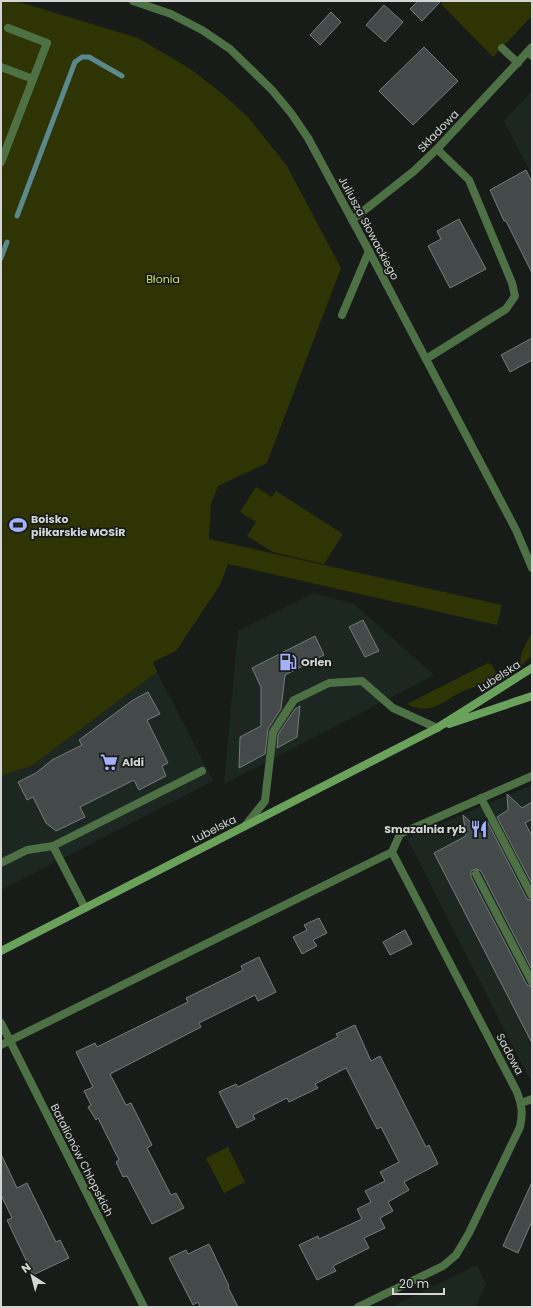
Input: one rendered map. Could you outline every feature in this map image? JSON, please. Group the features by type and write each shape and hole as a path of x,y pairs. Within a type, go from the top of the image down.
{"main road":[{"name":"Lubelska","path":"1,951 437,728 532,668"},
{"name":"Lubelska","path":"437,728 532,696"}],"street":[{"name":"Juliusza Słowackiego","path":"133,1 171,14 202,30 230,49 252,69 291,113 308,138 369,251 516,530 532,568"},
{"path":"1,162 47,43 8,28"},
{"path":"502,48 518,63"},
{"name":"Składowa","path":"352,220 414,171 437,149 518,63 531,52"},
{"path":"1,67 33,79"},
{"path":"426,359 506,309 515,296 512,283 469,180 437,149"},
{"path":"342,315 369,251"},
{"name":"Juliusza Słowackiego","path":"516,530 532,552"},
{"path":"245,826 265,801 273,732 294,700 329,683 362,681 393,708 437,728"},
{"path":"1,863 27,850 53,846 202,771"},
{"path":"1,1045 392,852 400,834 532,776"},
{"path":"481,798 532,896"},
{"path":"53,846 85,908"},
{"name":"Sadowa","path":"358,1307 443,1266 456,1255 469,1233 520,1127 523,1115 517,1092 392,852"},
{"path":"476,874 532,982"},
{"name":"Batalionów Chłopskich","path":"1,1023 144,1307"},
{"path":"521,1104 532,1099"}],"shaded area":[{"path":"532,91 532,175 504,121"},
{"path":"313,593 354,604 434,675 224,784 238,631"},
{"path":"157,672 213,781 1,890 1,776 33,765"},
{"path":"532,785 532,1084 407,838"},
{"path":"477,1265 486,1284 476,1307 391,1307"}],"green space":[{"name":"Błonia","path":"3,1 16,1 138,38 189,68 219,91 248,117 287,166 341,268 267,463 218,486 211,504 209,539 502,605 497,625 228,564 220,585 176,651 153,662 157,672 33,765 1,776 1,4"},
{"path":"444,1 532,1 532,16 493,57 441,4"},
{"path":"256,487 272,497 276,491 343,534 324,564 273,552 247,536 256,522 240,512"},
{"path":"532,632 532,655 521,666 519,666 522,652"},
{"path":"488,663 493,666 498,679 465,690 431,708 416,708 407,704"},
{"path":"228,1147 245,1182 224,1193 206,1158"}],"building":[{"path":"418,1 441,1 422,21 410,9"},
{"path":"384,5 403,22 385,42 366,25"},
{"path":"331,12 341,22 320,45 310,35"},
{"path":"424,47 458,81 413,125 379,91"},
{"path":"526,170 532,182 532,273 506,221 504,221 490,190"},
{"path":"459,219 486,269 450,288 428,246 441,239 437,231"},
{"path":"532,338 532,360 510,372 501,355"},
{"path":"363,620 379,651 365,657 349,627"},
{"path":"315,636 324,655 285,675 281,709 268,729 265,754 239,768 240,737 261,726 261,687 252,668"},
{"name":"Aldi","path":"148,692 160,714 147,720 168,763 162,766 166,776 139,790 134,780 80,807 85,817 56,831 46,823 33,797 27,800 18,782 36,773 52,760 82,745 79,740 133,700"},
{"path":"300,706 297,737 277,748 278,734 295,709"},
{"path":"507,794 522,808 532,802 532,819 525,823 532,836 532,884 497,817 508,810"},
{"path":"463,815 476,827 487,821 527,899 532,901 532,970 481,871 476,869 471,871 471,877 527,985 532,987 532,1043 434,853 466,836"},
{"path":"319,918 327,933 313,940 317,946 302,954 293,937 307,930 304,925"},
{"path":"405,930 412,944 390,955 383,942"},
{"path":"259,957 276,992 258,1001 255,995 199,1023 201,1027 110,1074 126,1105 131,1103 152,1145 147,1148 171,1195 176,1193 184,1208 152,1224 127,1176 123,1177 116,1162 119,1160 98,1118 96,1120 88,1107 91,1105 84,1091 93,1087 76,1052 95,1043 97,1047 188,1002 186,998 243,970 241,966"},
{"path":"355,1025 371,1061 380,1056 426,1147 429,1145 438,1164 404,1182 409,1190 388,1202 393,1211 380,1218 385,1228 364,1238 369,1248 333,1266 336,1271 317,1280 299,1245 318,1236 319,1239 362,1219 357,1209 371,1202 365,1191 385,1181 380,1172 399,1162 381,1127 377,1129 346,1068 315,1084 318,1088 289,1102 287,1098 253,1115 255,1119 237,1128 219,1092 236,1084 238,1087 338,1037 336,1034"},
{"path":"1,1154 17,1188 27,1183 56,1242 60,1240 69,1258 33,1275 7,1220 12,1218 1,1195"},
{"path":"532,1182 532,1221 518,1253 503,1246"},
{"path":"209,1244 238,1307 200,1307 198,1302 193,1305 169,1258 186,1250 188,1254"}],"waterway":[{"path":"17,216 75,62 82,57 89,57 122,76"},
{"path":"1,258 7,242"}],"place":[{"name":"Boisko piłkarskie MOSiR","path":"18,525"},
{"name":"Orlen","path":"288,662"},
{"name":"Aldi","path":"109,762"},
{"name":"Smazalnia ryb","path":"479,829"}]}
